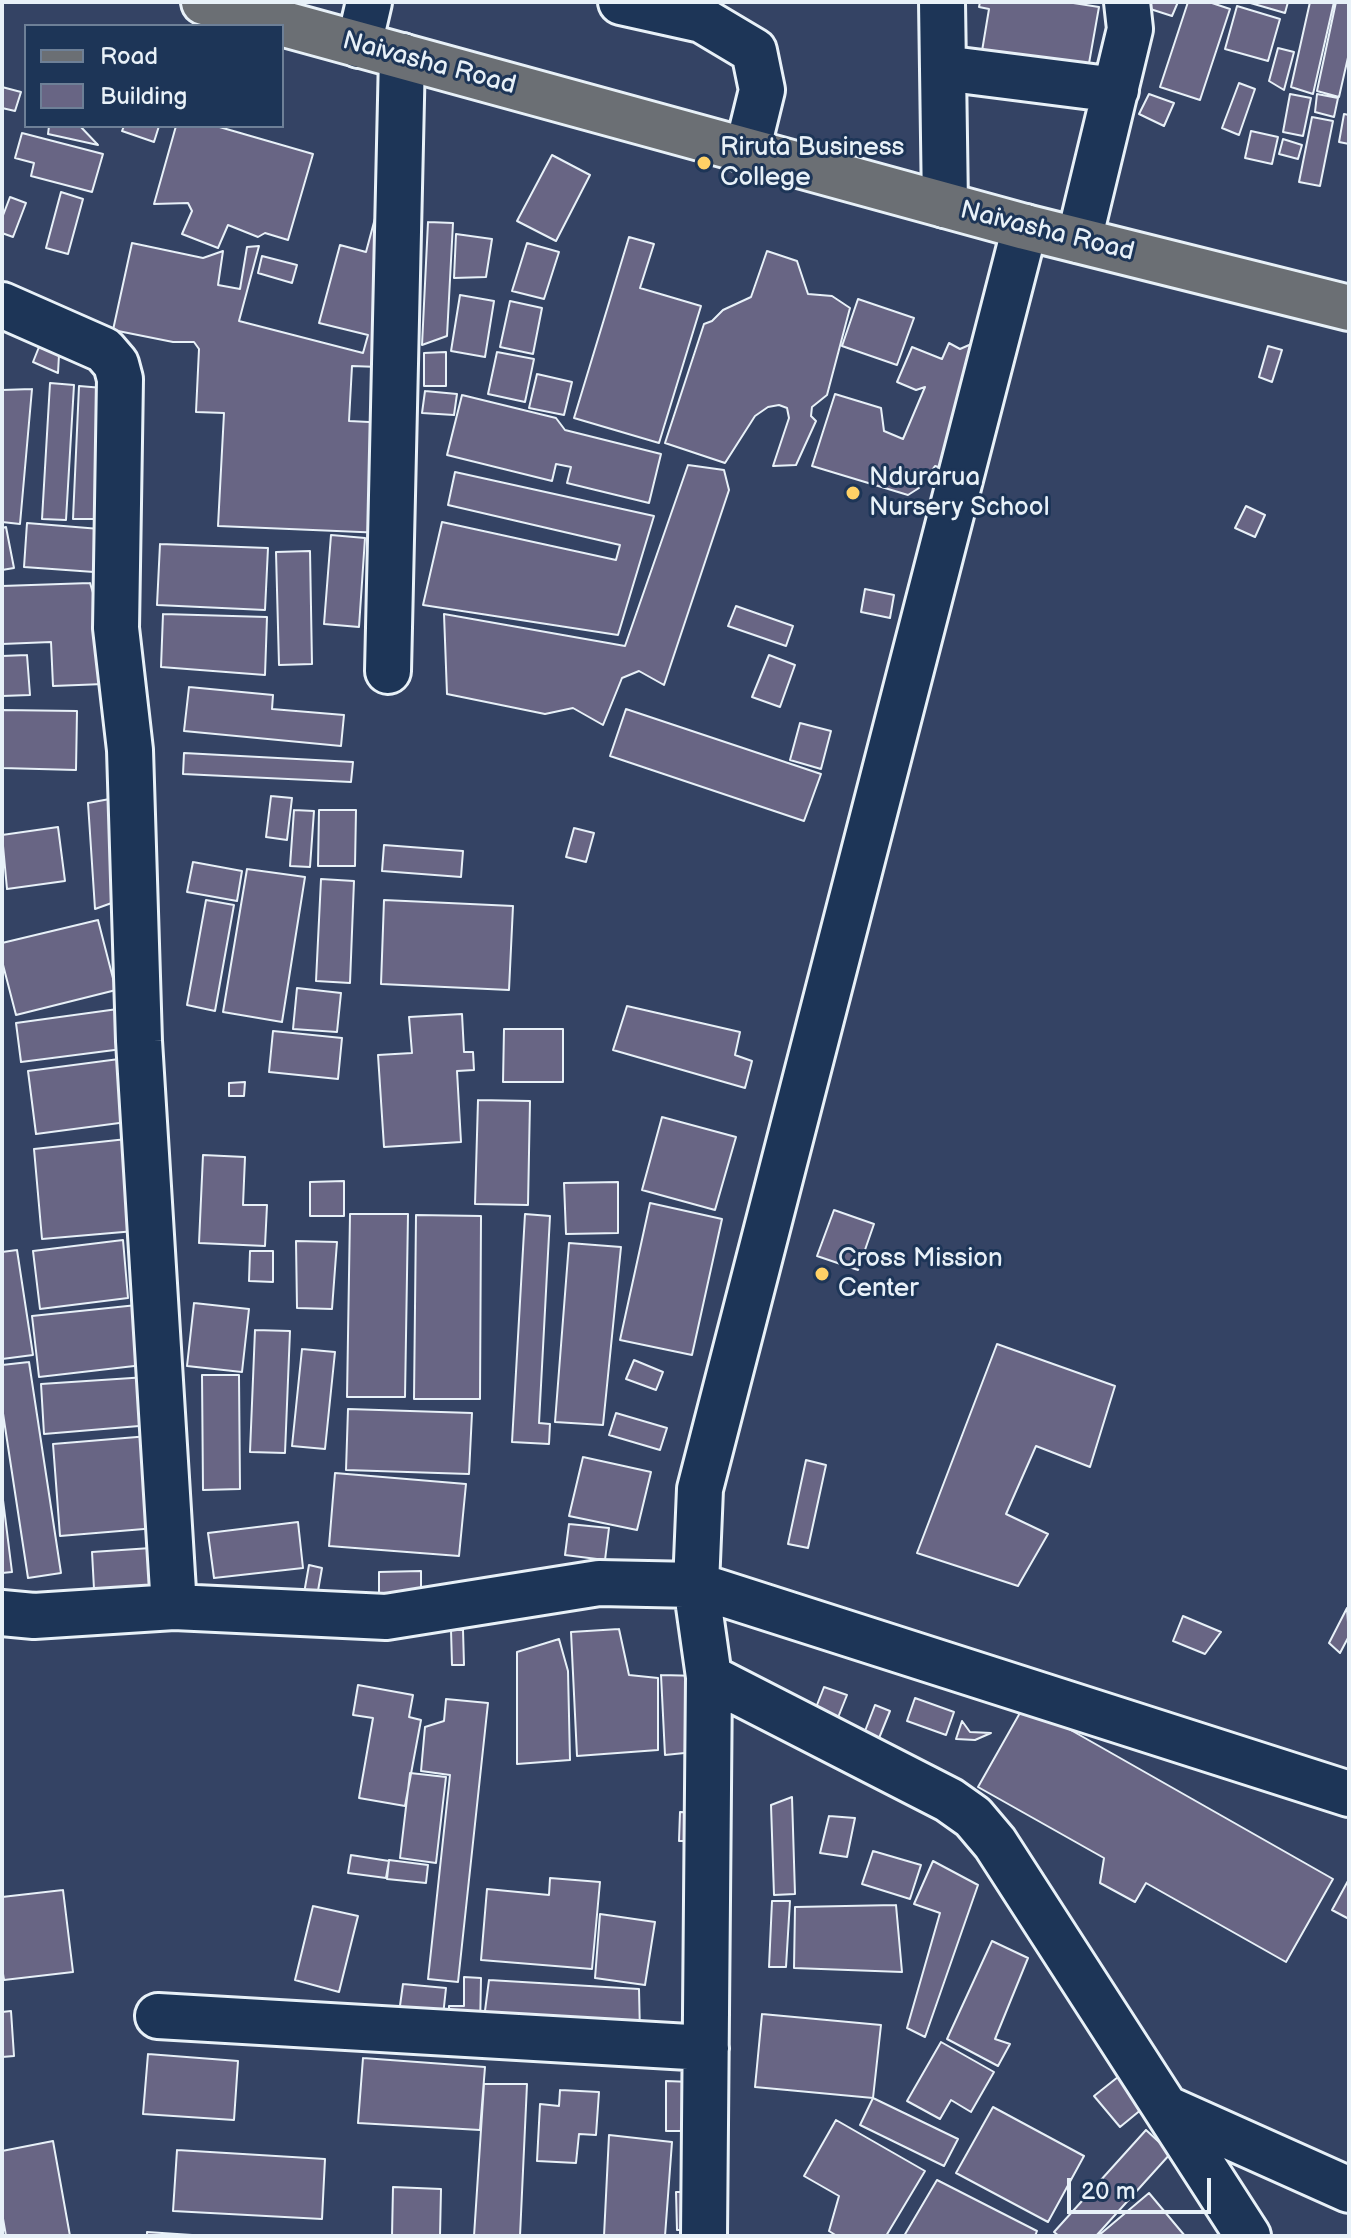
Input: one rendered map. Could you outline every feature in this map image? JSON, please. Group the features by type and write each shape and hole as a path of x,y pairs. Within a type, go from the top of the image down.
{"main road":[{"name":"Naivasha Road","path":"204,2 283,24"},
{"name":"Naivasha Road","path":"284,24 1025,227 1349,308"}],"street":[{"path":"359,45 369,2"},
{"path":"621,2 702,20 754,51 762,90 747,151"},
{"path":"942,2 945,205"},
{"path":"1079,240 1130,29 1127,2"},
{"path":"388,671 402,56"},
{"path":"943,68 1116,90"},
{"path":"704,2236 709,1677 696,1585 700,1489 1025,227"},
{"path":"2,305 104,350 116,364 120,379 116,628 130,750 139,1041 174,1607"},
{"path":"2,1613 34,1616 174,1607 386,1617 599,1583 696,1585 1349,1794"},
{"path":"709,1677 949,1800 973,1817 995,1843 1248,2236"},
{"path":"158,2016 706,2048"},
{"path":"1166,2108 1349,2190"}],"building":[{"path":"980,2 1067,2 1099,7 1088,69 982,51 989,9 979,7"},
{"path":"1143,2 1178,2 1172,16 1141,6"},
{"path":"1188,2 1209,2 1230,9 1200,100 1160,87"},
{"path":"1247,2 1288,2 1285,13"},
{"path":"1310,2 1334,2 1313,94 1291,87"},
{"path":"1336,2 1349,2 1349,53 1339,97 1317,91"},
{"path":"1237,6 1280,19 1268,61 1225,49"},
{"path":"1278,48 1294,52 1284,90 1269,81"},
{"path":"1239,83 1255,89 1239,135 1222,128"},
{"path":"2,87 21,92 15,111 2,108"},
{"path":"1149,94 1174,103 1164,126 1139,114"},
{"path":"1290,94 1311,98 1303,136 1283,132"},
{"path":"1317,94 1338,98 1334,117 1315,112"},
{"path":"1344,114 1349,115 1349,144 1339,142"},
{"path":"1312,117 1333,121 1320,186 1299,182"},
{"path":"49,128 82,128 98,145 48,134"},
{"path":"123,128 158,128 154,142 122,131"},
{"path":"175,128 223,128 313,154 288,240 265,233 258,237 228,225 218,248 182,234 192,211 188,203 154,204"},
{"path":"1251,131 1278,137 1272,164 1245,158"},
{"path":"22,133 103,154 92,192 31,176 34,163 15,158"},
{"path":"1283,139 1302,145 1298,159 1279,154"},
{"path":"552,155 590,175 556,241 517,221"},
{"path":"385,181 379,367 352,366 349,421 389,423 384,533 218,526 224,413 196,412 199,349 194,342 173,342 113,330 132,243 203,258 223,251 218,285 240,289 247,247 259,246 239,321 363,353 368,335 319,323 340,245 366,252"},
{"path":"61,192 83,199 68,254 46,248"},
{"path":"10,197 26,203 13,237 2,233 2,218"},
{"path":"428,222 453,223 447,336 422,345"},
{"path":"456,234 492,239 486,277 454,278"},
{"path":"629,237 654,244 640,288 701,306 659,443 574,418"},
{"path":"527,243 559,252 544,299 512,291"},
{"path":"767,251 797,261 808,294 832,296 850,308 827,395 812,407 811,416 816,421 796,465 773,466 789,418 787,408 779,405 768,407 755,416 725,463 665,443 704,324 723,310 751,297"},
{"path":"262,256 297,265 292,283 258,273"},
{"path":"460,295 494,301 485,357 451,351"},
{"path":"858,299 914,318 897,365 842,346"},
{"path":"510,301 542,308 533,354 500,347"},
{"path":"976,342 987,361 964,368 975,402 954,472 935,466 919,488 908,495 812,466 835,394 881,408 884,431 903,439 925,387 916,390 897,382 912,347 942,359 949,343 960,349"},
{"path":"1268,346 1282,350 1272,382 1259,377"},
{"path":"39,347 59,355 58,373 33,362"},
{"path":"446,352 446,386 424,386 424,353"},
{"path":"497,352 534,359 525,402 488,394"},
{"path":"537,374 572,382 564,415 529,408"},
{"path":"50,383 74,385 66,520 42,519"},
{"path":"79,386 103,388 96,519 73,519"},
{"path":"32,389 20,524 2,522 2,390"},
{"path":"425,391 457,394 454,415 422,413"},
{"path":"462,395 556,418 565,430 661,454 649,503 567,483 571,467 556,464 552,481 447,455"},
{"path":"688,465 724,470 729,490 664,685 639,671 622,678 603,725 573,708 545,714 447,694 444,614 625,646"},
{"path":"455,472 654,516 618,635 423,605 442,522 616,560 620,545 448,505"},
{"path":"1246,506 1265,515 1255,537 1235,528"},
{"path":"27,523 112,530 108,573 24,567"},
{"path":"6,527 14,568 2,570 2,528"},
{"path":"331,535 365,538 359,627 324,624"},
{"path":"160,544 268,548 265,610 157,605"},
{"path":"310,551 312,664 279,665 276,552"},
{"path":"90,583 101,619 104,684 53,686 51,642 2,644 2,586"},
{"path":"865,589 894,595 890,618 861,612"},
{"path":"736,606 793,626 786,646 728,626"},
{"path":"163,614 267,617 265,675 161,667"},
{"path":"27,655 30,695 2,696 2,656"},
{"path":"769,655 795,665 780,707 752,697"},
{"path":"189,687 273,695 272,709 344,715 341,746 184,731"},
{"path":"626,709 821,774 804,821 610,756"},
{"path":"2,710 77,711 76,770 2,768"},
{"path":"800,723 831,731 821,769 790,760"},
{"path":"184,753 353,762 351,782 183,774"},
{"path":"271,796 292,798 287,840 266,837"},
{"path":"115,798 120,900 95,909 88,803"},
{"path":"294,810 314,811 310,867 290,866"},
{"path":"319,810 356,810 355,866 318,866"},
{"path":"58,827 65,881 7,889 2,835"},
{"path":"574,828 594,833 586,862 566,857"},
{"path":"384,845 463,851 461,877 382,871"},
{"path":"193,862 242,871 237,901 187,892"},
{"path":"247,869 305,877 282,1022 223,1012"},
{"path":"321,879 354,881 350,983 316,981"},
{"path":"206,900 234,905 215,1011 187,1005"},
{"path":"384,900 513,906 509,990 381,984"},
{"path":"98,920 116,990 16,1015 2,961 2,943"},
{"path":"297,988 341,993 337,1032 293,1029"},
{"path":"627,1006 740,1032 735,1055 752,1061 745,1088 613,1050"},
{"path":"125,1008 130,1048 21,1062 16,1023"},
{"path":"462,1014 464,1052 473,1052 474,1070 457,1071 461,1142 384,1147 378,1055 412,1053 409,1017"},
{"path":"504,1029 563,1029 563,1082 503,1082"},
{"path":"273,1031 342,1038 338,1079 269,1072"},
{"path":"119,1059 127,1122 36,1134 28,1071"},
{"path":"245,1082 244,1096 229,1096 229,1083"},
{"path":"478,1100 530,1101 528,1205 475,1204"},
{"path":"662,1117 736,1137 715,1210 642,1190"},
{"path":"127,1139 135,1231 42,1239 34,1149"},
{"path":"203,1155 245,1157 243,1205 267,1205 265,1246 199,1243"},
{"path":"344,1181 344,1216 310,1216 310,1182"},
{"path":"618,1182 618,1233 566,1234 564,1183"},
{"path":"650,1203 722,1219 692,1355 620,1340"},
{"path":"834,1210 874,1224 858,1270 817,1256"},
{"path":"350,1214 408,1214 405,1397 347,1397"},
{"path":"525,1214 550,1216 539,1423 550,1424 549,1444 512,1442"},
{"path":"416,1215 481,1216 480,1399 414,1399"},
{"path":"123,1240 128,1298 40,1309 33,1251"},
{"path":"296,1241 337,1242 332,1309 297,1308"},
{"path":"569,1243 621,1247 603,1425 555,1422"},
{"path":"17,1250 33,1355 2,1359 2,1252"},
{"path":"250,1251 273,1251 273,1282 249,1281"},
{"path":"194,1303 249,1309 242,1372 187,1366"},
{"path":"137,1305 143,1365 39,1377 32,1316"},
{"path":"255,1330 290,1331 285,1453 250,1452"},
{"path":"997,1344 1115,1386 1090,1467 1036,1446 1006,1514 1048,1534 1018,1586 917,1553"},
{"path":"302,1349 335,1352 325,1449 292,1446"},
{"path":"634,1360 663,1372 656,1390 626,1379"},
{"path":"29,1362 61,1573 28,1578 2,1407 2,1365"},
{"path":"202,1375 239,1375 240,1489 203,1490"},
{"path":"147,1377 151,1425 44,1434 41,1384"},
{"path":"348,1409 472,1413 469,1474 346,1470"},
{"path":"616,1413 667,1428 660,1450 609,1435"},
{"path":"149,1436 156,1528 60,1536 53,1444"},
{"path":"583,1457 651,1472 637,1530 569,1516"},
{"path":"806,1460 826,1465 808,1548 788,1544"},
{"path":"335,1473 466,1484 459,1556 329,1546"},
{"path":"2,1492 12,1572 2,1573"},
{"path":"298,1522 303,1568 214,1578 208,1533"},
{"path":"569,1524 609,1528 605,1560 565,1555"},
{"path":"151,1548 153,1585 94,1589 92,1552"},
{"path":"309,1565 322,1568 316,1602 303,1599"},
{"path":"421,1571 421,1602 379,1601 379,1572"},
{"path":"1347,1608 1349,1636 1340,1653 1329,1643"},
{"path":"1183,1616 1221,1632 1205,1654 1173,1641"},
{"path":"619,1629 629,1675 658,1678 658,1750 577,1756 571,1632"},
{"path":"451,1630 463,1630 464,1665 452,1665"},
{"path":"559,1639 568,1671 570,1760 517,1764 517,1652"},
{"path":"661,1675 700,1676 704,1751 665,1755"},
{"path":"358,1685 413,1695 409,1717 421,1720 405,1806 359,1798 373,1718 353,1715"},
{"path":"824,1687 847,1695 837,1720 865,1731 875,1705 890,1711 873,1753 808,1728"},
{"path":"915,1698 954,1712 946,1735 907,1721"},
{"path":"446,1699 488,1703 458,1982 428,1979 450,1775 421,1771 425,1727 444,1721"},
{"path":"1025,1704 1333,1879 1286,1962 1146,1883 1135,1902 1100,1883 1104,1858 978,1787"},
{"path":"962,1721 970,1732 991,1733 975,1740 956,1739"},
{"path":"410,1773 446,1777 436,1863 400,1858"},
{"path":"792,1797 795,1894 774,1895 771,1805"},
{"path":"680,1812 705,1813 704,1841 679,1841"},
{"path":"829,1816 855,1818 847,1857 820,1853"},
{"path":"873,1851 921,1865 910,1899 862,1884"},
{"path":"351,1855 389,1861 386,1878 348,1873"},
{"path":"389,1860 428,1865 426,1883 387,1879"},
{"path":"933,1861 978,1885 925,2037 907,2028 940,1913 914,1904"},
{"path":"550,1878 600,1882 592,1969 481,1960 487,1889 549,1895"},
{"path":"1349,1879 1349,1919 1332,1910"},
{"path":"63,1890 73,1972 4,1980 2,1897"},
{"path":"772,1901 790,1901 786,1967 769,1967"},
{"path":"896,1905 902,1972 794,1968 795,1907"},
{"path":"313,1906 358,1916 339,1992 295,1980"},
{"path":"600,1914 655,1922 645,1985 595,1978"},
{"path":"992,1941 1028,1958 995,2039 1010,2044 998,2066 947,2039"},
{"path":"464,1977 481,1978 480,2029 449,2028 449,2006 464,2006"},
{"path":"489,1980 639,1989 640,2034 483,2026"},
{"path":"403,1984 446,1988 442,2025 398,2020"},
{"path":"11,2011 14,2056 2,2057 2,2012"},
{"path":"762,2014 881,2025 873,2098 755,2087"},
{"path":"941,2042 994,2072 971,2112 951,2100 940,2119 907,2101"},
{"path":"148,2054 238,2061 234,2120 143,2114"},
{"path":"363,2058 485,2067 480,2130 358,2123"},
{"path":"1123,2073 1148,2104 1120,2127 1094,2096"},
{"path":"666,2081 691,2082 690,2131 666,2131"},
{"path":"484,2084 527,2084 520,2236 474,2236"},
{"path":"560,2090 599,2092 596,2135 579,2134 576,2163 537,2161 540,2104 559,2106"},
{"path":"873,2098 958,2139 944,2166 860,2125"},
{"path":"993,2107 1084,2156 1048,2222 956,2173"},
{"path":"836,2120 925,2171 886,2236 837,2236 829,2231 839,2196 804,2176"},
{"path":"1146,2130 1171,2153 1096,2236 1059,2236 1054,2232"},
{"path":"609,2135 672,2142 665,2236 604,2236"},
{"path":"53,2141 70,2236 6,2236 2,2213 2,2151"},
{"path":"177,2150 325,2159 322,2219 173,2211"},
{"path":"937,2180 1037,2231 1035,2236 904,2236"},
{"path":"393,2187 441,2189 440,2236 392,2236"},
{"path":"676,2192 696,2192 697,2230 677,2230"},
{"path":"1149,2193 1185,2236 1098,2236"},
{"path":"147,2232 207,2236 147,2236"}],"place":[{"name":"Riruta Business College","path":"704,163"},
{"name":"Ndurarua Nursery School","path":"853,493"},
{"name":"Cross Mission Center","path":"822,1274"}]}
